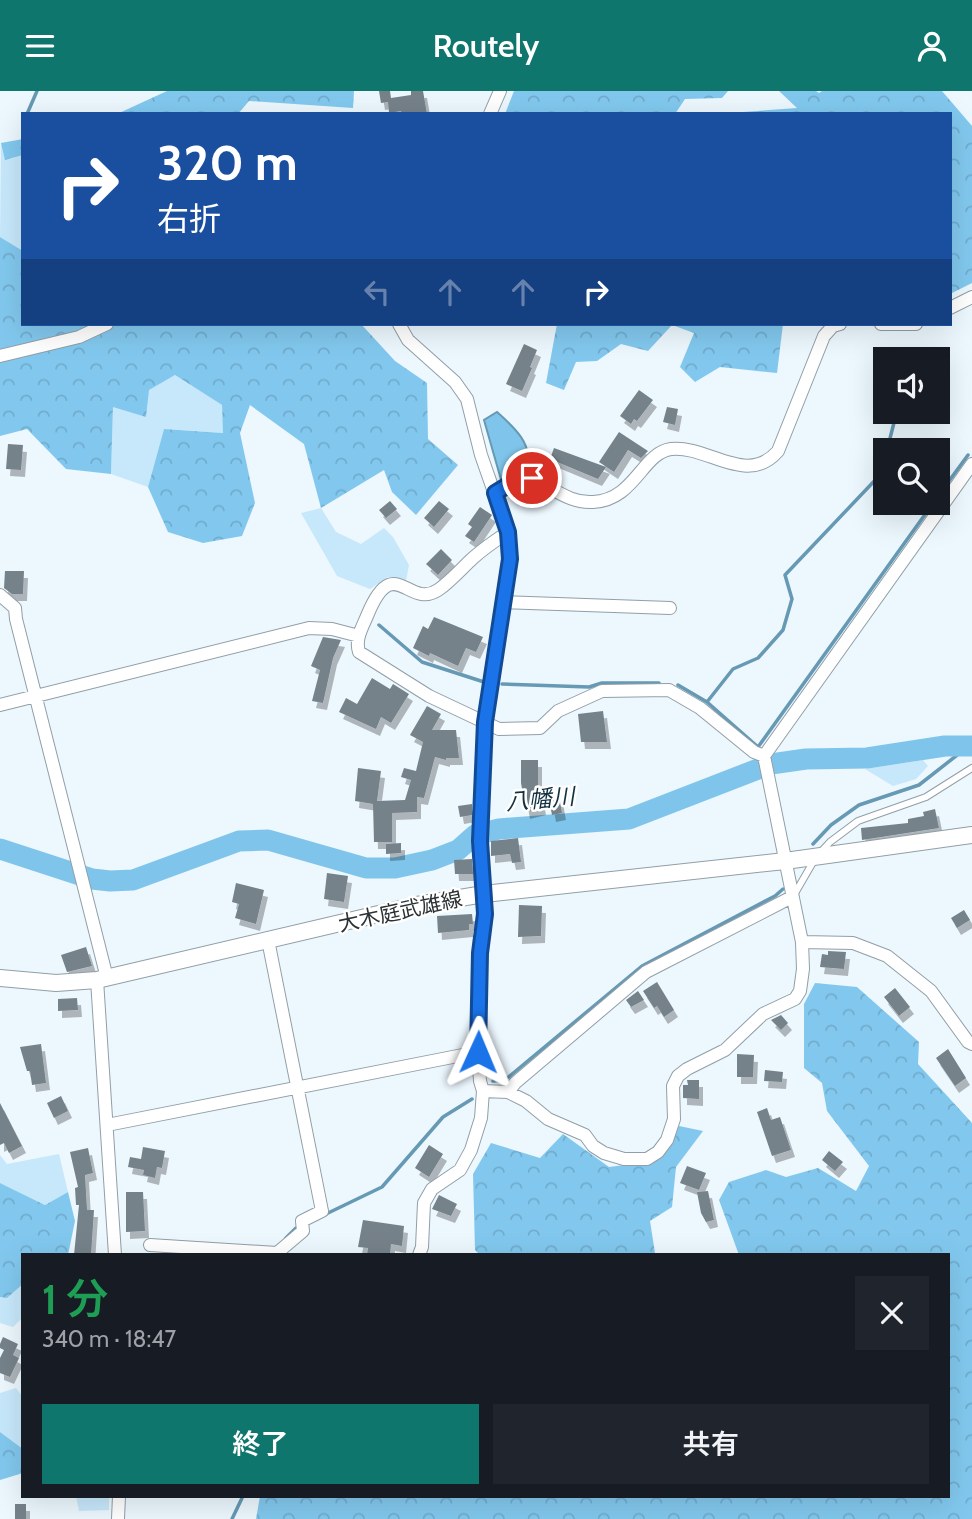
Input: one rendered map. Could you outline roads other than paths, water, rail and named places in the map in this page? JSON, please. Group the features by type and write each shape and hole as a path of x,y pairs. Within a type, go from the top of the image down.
{"main road":[{"name":"大木庭武雄線","path":"0,978 55,983 102,979 417,905 484,894 785,861 972,835"}],"street":[{"path":"491,112 500,91"},
{"path":"952,307 972,297"},
{"path":"0,356 79,337 103,326"},
{"path":"400,326 408,340 455,382 467,399 481,455 508,532 510,559 485,722 480,841 485,914 480,953 478,1052 480,1080 484,1091 481,1118 471,1150 460,1170 432,1189 424,1203 420,1253"},
{"path":"495,493 523,476 532,478 565,497 580,502 597,502 631,486 656,455 669,449 680,449 744,466 757,466 770,460 778,451 824,336 833,326"},
{"path":"484,1091 508,1092 526,1101 548,1119 585,1135 593,1146 604,1153 624,1159 647,1159 658,1152 667,1140 674,1119 673,1086 678,1076 725,1050 763,1014 795,999 800,991 803,969 802,942 764,756 972,464"},
{"path":"508,532 476,555 436,592 422,594 398,585 382,588 376,595 359,636 359,652 429,697 499,729 540,728 558,711 602,691 669,690 700,708 754,752 764,756"},
{"path":"0,595 15,608 79,866 102,979 115,1253"},
{"path":"503,602 670,608"},
{"path":"0,705 309,628 332,628 359,636"},
{"path":"508,1092 515,1083 646,972 792,897"},
{"path":"150,1245 277,1253 303,1231 302,1221 322,1211 268,940"},
{"path":"802,942 853,943 887,956 931,991 972,1044"},
{"path":"107,1125 478,1052"},
{"path":"118,1519 119,1498"}],"lane":[{"path":"792,897 816,857 858,821 926,797 972,768"}],"waterway":[{"path":"28,112 37,91"},
{"path":"890,438 894,424"},
{"path":"950,480 968,455"},
{"path":"707,702 733,669 758,658 783,630 792,599 785,575 873,482"},
{"path":"678,685 707,702 758,747 925,515"},
{"path":"379,625 422,662 484,682"},
{"path":"502,684 589,687 602,683 659,683"},
{"path":"813,844 831,825 859,805 919,785 970,745"},
{"name":"八幡川","path":"0,849 92,879 110,881 133,880 239,841 268,840 366,868 395,868 432,860 458,850 475,835 499,829 629,819 771,764 806,759 867,758 945,746 972,746"},
{"path":"493,1081 505,1080 642,966 775,896 783,889"},
{"path":"326,1214 382,1187 443,1117 472,1099"},
{"path":"286,1238 296,1228"},
{"path":"232,1519 242,1498"}]}
